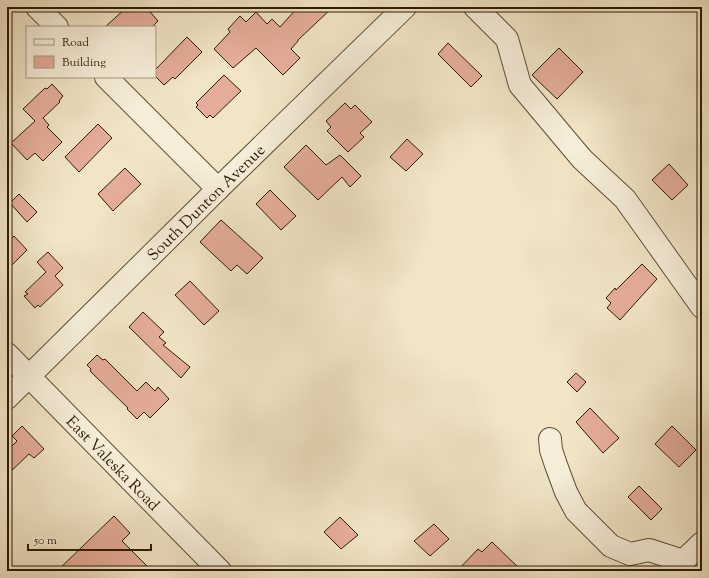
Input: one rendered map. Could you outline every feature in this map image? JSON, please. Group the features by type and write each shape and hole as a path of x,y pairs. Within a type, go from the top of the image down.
{"street":[{"path":"37,7 56,26"},
{"name":"South Dunton Avenue","path":"7,398 218,189 405,7"},
{"path":"475,7 507,39 520,85 582,158 625,199 702,307"},
{"path":"107,78 218,189"},
{"name":"East Valeska Road","path":"7,354 220,571"},
{"path":"550,439 551,450 556,465 566,492 576,511 611,546 630,554 649,550 678,566 702,543"}],"building":[{"path":"127,7 146,7 158,21 153,26 106,26"},
{"path":"298,7 333,7 298,40 291,49 300,58 283,75 256,48 233,68 214,49 230,32 228,29 240,16 246,22 256,12 267,24 272,19 280,27"},
{"path":"187,37 202,52 175,79 173,77 164,85 156,77 156,69"},
{"path":"448,43 482,76 471,87 438,54"},
{"path":"559,48 583,72 557,99 532,75"},
{"path":"224,75 241,91 213,118 210,115 207,118 196,107 198,105 196,103"},
{"path":"52,84 63,96 59,101 60,102 43,118 49,125 47,127 62,142 43,161 35,153 27,160 11,143 35,121 23,109 45,88 47,89"},
{"path":"345,103 351,109 355,105 372,122 360,133 364,137 348,152 327,131 331,127 326,121"},
{"path":"98,124 112,138 79,172 65,157"},
{"path":"407,139 423,154 406,171 390,157"},
{"path":"306,145 326,165 340,155 361,176 350,187 342,177 318,200 284,167"},
{"path":"669,164 688,185 672,200 652,180"},
{"path":"125,168 141,184 113,211 98,194"},
{"path":"270,190 296,216 281,230 256,204"},
{"path":"19,194 37,212 27,222 10,203"},
{"path":"221,220 263,258 247,274 237,265 231,271 200,242"},
{"path":"14,236 27,250 7,270 7,243"},
{"path":"48,252 63,268 55,276 63,285 40,307 38,305 35,308 24,296 28,294 25,292 46,272 37,262"},
{"path":"642,264 657,279 620,320 607,308 611,303 606,298"},
{"path":"190,281 219,311 204,325 175,295"},
{"path":"143,312 164,332 159,337 166,343 163,345 190,367 181,378 129,327"},
{"path":"97,355 103,360 105,359 137,391 146,382 155,391 158,387 169,399 150,418 144,412 137,419 127,409 128,408 90,371 91,369 87,365"},
{"path":"576,373 586,382 577,392 567,382"},
{"path":"590,408 619,438 603,453 576,422"},
{"path":"22,426 44,449 34,458 29,454 7,475 7,451 17,441 12,436"},
{"path":"672,426 696,450 679,467 655,444"},
{"path":"639,486 662,509 651,520 628,497"},
{"path":"114,516 130,533 122,541 152,571 57,571"},
{"path":"340,517 358,535 341,549 324,532"},
{"path":"434,524 449,539 430,556 414,541"},
{"path":"492,542 522,571 457,571 478,549 482,552"}]}
